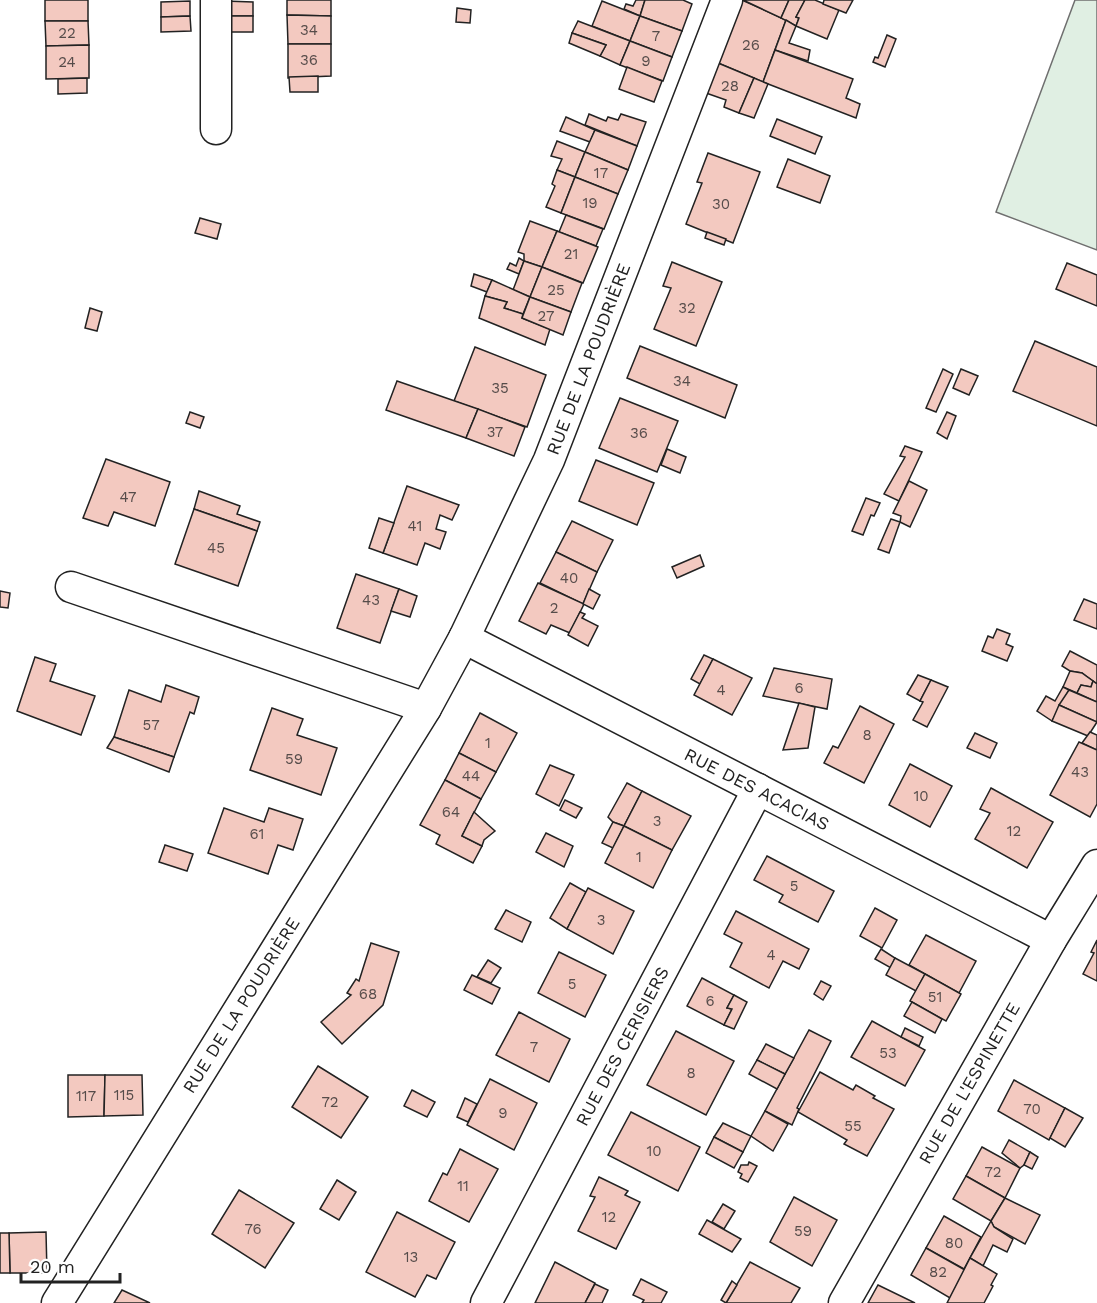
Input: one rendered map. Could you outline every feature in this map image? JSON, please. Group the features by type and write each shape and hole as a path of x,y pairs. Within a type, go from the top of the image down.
{"street":[{"path":"216,0 216,129"},
{"name":"RUE DE LA POUDRIÈRE","path":"57,1303 426,708 464,638 549,460 727,0"},
{"path":"71,587 426,708"},
{"name":"RUE DES ACACIAS","path":"464,638 1051,940"},
{"name":"RUE DES CERISIERS","path":"486,1303 758,789"},
{"name":"RUE DE L'ESPINETTE","path":"844,1303 1051,940 1097,865"}],"green space":[{"path":"1075,0 1097,0 1097,250 996,212"}],"building":[{"path":"45,0 88,0 88,21 45,21"},
{"path":"287,0 331,0 331,16 287,15"},
{"path":"636,0 645,0 640,16 624,9 626,4 633,6"},
{"path":"645,0 683,0 692,4 682,31 640,16"},
{"path":"742,0 786,20 763,82 718,63"},
{"path":"743,0 789,0 781,18"},
{"path":"789,0 805,0 796,17 799,18 796,26 781,18"},
{"path":"805,0 815,0 839,10 827,39 796,26 799,18 796,17"},
{"path":"824,0 853,0 846,13 823,4"},
{"path":"190,1 190,16 161,17 161,2"},
{"path":"224,1 253,2 253,16 225,16"},
{"path":"602,1 640,16 630,41 592,26"},
{"path":"457,8 471,10 470,23 456,22"},
{"path":"287,15 331,16 331,44 288,44"},
{"path":"190,16 191,31 161,32 161,17"},
{"path":"225,16 253,16 253,32 225,32"},
{"path":"640,16 682,31 672,57 630,41"},
{"path":"786,20 796,26 789,43 810,50 808,61 775,50"},
{"path":"45,21 88,21 89,45 46,46"},
{"path":"578,21 630,41 620,65 600,56 606,45 572,33"},
{"path":"572,33 606,45 600,56 569,43"},
{"path":"887,35 896,39 885,67 873,62 875,57 878,58"},
{"path":"630,41 672,57 663,81 620,65"},
{"path":"288,44 331,44 331,76 288,78"},
{"path":"89,45 89,78 46,79 46,46"},
{"path":"775,50 853,79 846,98 860,104 856,118 763,82"},
{"path":"718,63 754,78 739,113 724,107 726,100 706,93"},
{"path":"627,67 662,81 654,102 619,89"},
{"path":"318,76 318,92 290,92 289,77"},
{"path":"87,78 87,93 58,94 58,79"},
{"path":"754,78 768,84 754,118 739,113"},
{"path":"589,114 606,121 608,117 618,120 621,114 646,122 637,146 585,125"},
{"path":"566,117 595,130 590,142 560,131"},
{"path":"777,119 822,137 815,154 770,136"},
{"path":"595,130 637,146 628,170 585,152"},
{"path":"557,141 585,152 575,177 557,170 562,159 551,156"},
{"path":"585,152 628,170 618,194 575,177"},
{"path":"708,153 760,172 733,243 686,224 702,183 697,182"},
{"path":"788,159 830,176 820,203 777,187"},
{"path":"557,170 575,177 561,213 546,207 555,186 552,184"},
{"path":"575,177 618,194 604,229 561,213"},
{"path":"566,215 603,229 596,246 559,232"},
{"path":"200,218 221,224 217,239 195,233"},
{"path":"530,221 557,231 542,267 524,261 524,254 518,252"},
{"path":"557,231 598,247 583,283 542,267"},
{"path":"707,232 726,239 724,245 705,238"},
{"path":"519,258 524,261 519,274 507,269 510,263 516,266"},
{"path":"524,261 542,267 530,297 513,290"},
{"path":"672,262 722,282 696,346 654,329 671,288 663,286"},
{"path":"1067,263 1097,275 1097,306 1056,289"},
{"path":"542,267 582,283 571,312 530,297"},
{"path":"474,274 492,280 487,292 471,286"},
{"path":"492,280 530,297 523,314 504,308 507,302 485,296"},
{"path":"485,296 507,302 504,308 523,314 522,318 550,329 545,345 479,318"},
{"path":"530,297 571,312 563,335 522,318"},
{"path":"90,308 102,312 97,331 85,328"},
{"path":"1035,341 1097,367 1097,426 1013,391"},
{"path":"640,346 737,385 725,418 627,378"},
{"path":"475,347 546,375 527,427 454,401"},
{"path":"943,369 953,374 936,412 926,408"},
{"path":"961,369 978,376 969,395 953,388"},
{"path":"397,381 478,409 466,438 386,410"},
{"path":"620,398 678,421 657,472 599,448"},
{"path":"478,409 525,427 514,456 466,438"},
{"path":"190,412 204,417 200,428 186,423"},
{"path":"947,412 956,416 947,439 937,433"},
{"path":"905,446 922,452 899,501 884,494 905,457 900,456"},
{"path":"667,449 686,457 680,473 661,465"},
{"path":"106,459 170,482 155,526 114,512 108,526 83,518"},
{"path":"596,460 654,483 637,525 579,501"},
{"path":"909,481 927,490 910,527 900,522 901,516 893,513"},
{"path":"407,486 459,505 452,520 440,515 436,529 446,532 440,549 425,543 417,565 383,553"},
{"path":"199,491 240,506 237,514 260,522 257,531 194,509"},
{"path":"866,498 880,503 874,516 871,515 863,535 852,531"},
{"path":"194,509 257,531 238,586 175,564"},
{"path":"379,518 394,523 383,553 369,548"},
{"path":"891,519 900,522 889,553 878,549"},
{"path":"572,521 613,540 597,572 556,552"},
{"path":"556,552 597,572 583,604 540,583"},
{"path":"700,555 704,566 677,578 672,567"},
{"path":"356,574 399,589 380,643 337,628"},
{"path":"538,583 584,604 570,633 551,625 546,634 519,621"},
{"path":"399,589 417,596 410,617 391,611"},
{"path":"589,589 600,595 593,609 583,604"},
{"path":"0,591 10,593 8,608 0,607"},
{"path":"1084,599 1097,604 1097,629 1074,620"},
{"path":"580,612 585,614 582,618 598,626 588,646 568,635"},
{"path":"997,629 1010,634 1006,644 1013,647 1007,661 982,651 988,636 993,638"},
{"path":"1070,651 1097,665 1097,684 1082,673 1070,671 1062,666"},
{"path":"704,655 713,659 700,684 691,679"},
{"path":"35,657 56,664 50,681 95,696 81,735 17,711"},
{"path":"713,659 752,678 732,715 694,695"},
{"path":"774,668 832,679 827,709 763,696"},
{"path":"1070,671 1082,673 1093,681 1091,687 1081,685 1077,693 1063,687"},
{"path":"918,675 931,680 920,701 907,694"},
{"path":"931,680 948,687 927,727 913,720"},
{"path":"1093,681 1097,684 1097,702 1077,693 1081,685 1091,687"},
{"path":"166,685 199,697 194,714 190,712 174,757 114,737 129,690 161,702"},
{"path":"1063,687 1069,690 1052,721 1037,711 1046,696 1055,701"},
{"path":"1069,690 1097,702 1097,722 1059,705"},
{"path":"799,703 815,707 808,748 783,750"},
{"path":"1059,705 1097,722 1088,736 1052,721"},
{"path":"860,706 894,724 864,783 824,763 833,746 838,748"},
{"path":"272,708 303,719 297,735 337,748 321,795 250,770"},
{"path":"480,713 517,733 496,772 459,753"},
{"path":"1090,732 1097,735 1097,750 1082,743"},
{"path":"975,733 997,743 990,758 967,748"},
{"path":"114,737 174,757 169,772 107,748"},
{"path":"1079,742 1097,750 1097,804 1090,817 1050,795"},
{"path":"459,753 496,772 481,799 445,780"},
{"path":"910,764 952,786 930,827 889,805"},
{"path":"550,765 574,775 559,806 536,794"},
{"path":"445,780 481,799 462,836 482,846 473,863 436,844 440,835 420,825"},
{"path":"627,783 642,791 624,826 613,822 608,817"},
{"path":"991,788 1053,822 1027,868 975,839 990,813 980,809"},
{"path":"642,791 691,816 672,850 624,826"},
{"path":"565,800 582,808 576,818 560,810"},
{"path":"224,808 264,822 269,808 303,819 293,850 278,845 268,874 208,853"},
{"path":"474,812 495,831 484,840 482,846 462,836"},
{"path":"613,822 624,826 613,848 602,843"},
{"path":"624,826 672,850 653,888 605,863"},
{"path":"546,833 573,846 564,867 536,852"},
{"path":"165,845 193,854 187,871 159,862"},
{"path":"767,856 834,891 818,922 779,902 783,895 754,880"},
{"path":"570,883 586,892 567,929 550,918"},
{"path":"588,888 634,911 613,954 567,929"},
{"path":"875,908 897,920 882,948 860,936"},
{"path":"506,910 531,922 522,942 495,929"},
{"path":"736,911 809,949 799,969 783,961 769,988 730,967 742,943 724,934"},
{"path":"926,935 976,961 959,993 909,965"},
{"path":"1097,940 1097,981 1083,974 1094,953 1091,952"},
{"path":"371,943 399,952 383,1005 342,1044 321,1022 351,995 347,993 356,979 359,981"},
{"path":"881,949 895,958 891,968 875,959"},
{"path":"559,952 606,975 585,1017 538,993"},
{"path":"895,958 925,974 916,991 886,975"},
{"path":"488,960 501,968 491,983 477,977"},
{"path":"925,974 961,994 946,1021 910,1001"},
{"path":"472,975 500,988 492,1004 464,990"},
{"path":"702,978 734,995 727,1008 732,1009 724,1025 687,1006"},
{"path":"821,981 831,986 823,1000 814,994"},
{"path":"734,995 747,1002 734,1029 724,1025 732,1009 727,1008"},
{"path":"912,1002 942,1019 935,1033 904,1016"},
{"path":"519,1012 570,1039 549,1082 496,1055"},
{"path":"872,1021 925,1050 905,1086 851,1057"},
{"path":"905,1028 923,1037 919,1046 901,1037"},
{"path":"809,1030 831,1041 797,1108 799,1109 792,1125 765,1111"},
{"path":"676,1031 734,1061 706,1115 647,1085"},
{"path":"766,1044 794,1058 785,1074 757,1060"},
{"path":"757,1060 785,1074 777,1089 749,1074"},
{"path":"318,1066 368,1097 341,1138 292,1107"},
{"path":"820,1072 853,1090 856,1085 875,1096 873,1098 894,1109 867,1156 844,1144 847,1140 798,1112"},
{"path":"68,1075 105,1075 104,1116 68,1117"},
{"path":"105,1075 142,1075 143,1115 104,1116"},
{"path":"490,1079 537,1103 514,1150 467,1125"},
{"path":"1014,1080 1065,1108 1049,1140 998,1111"},
{"path":"412,1090 435,1102 427,1117 404,1106"},
{"path":"465,1098 477,1104 468,1122 457,1117"},
{"path":"1065,1108 1083,1118 1065,1147 1050,1138"},
{"path":"765,1111 788,1124 773,1151 751,1136"},
{"path":"631,1112 700,1147 678,1191 608,1155"},
{"path":"723,1123 751,1136 743,1152 714,1137"},
{"path":"714,1137 743,1152 734,1168 706,1153"},
{"path":"1009,1140 1030,1152 1024,1165 1020,1168 1002,1153"},
{"path":"982,1147 1020,1168 1005,1198 966,1176"},
{"path":"460,1149 498,1169 469,1222 429,1201 443,1173 447,1175"},
{"path":"1030,1152 1038,1157 1032,1169 1024,1165"},
{"path":"749,1162 757,1166 748,1182 740,1178 742,1174 738,1172 741,1165 748,1165"},
{"path":"966,1176 1005,1198 991,1221 953,1199"},
{"path":"599,1177 628,1191 625,1195 640,1202 616,1249 578,1231 595,1197 590,1196"},
{"path":"337,1180 356,1192 339,1220 320,1209"},
{"path":"239,1190 294,1223 265,1268 212,1234"},
{"path":"794,1197 837,1220 812,1266 770,1242"},
{"path":"1005,1198 1040,1215 1025,1244 994,1227 991,1221"},
{"path":"723,1204 735,1211 724,1229 712,1222"},
{"path":"397,1212 455,1242 436,1279 427,1275 415,1297 366,1272"},
{"path":"944,1216 981,1237 964,1269 926,1248"},
{"path":"707,1220 741,1239 732,1252 699,1234"},
{"path":"991,1221 994,1227 1013,1239 1007,1252 993,1245 983,1266 970,1258"},
{"path":"46,1232 47,1273 10,1273 9,1233"},
{"path":"0,1233 9,1233 10,1273 0,1273"},
{"path":"926,1248 965,1270 950,1298 911,1275"},
{"path":"970,1258 997,1274 991,1285 993,1286 984,1303 947,1303"},
{"path":"555,1262 595,1283 585,1303 535,1303"},
{"path":"750,1262 800,1288 791,1303 726,1303"},
{"path":"641,1279 667,1292 661,1303 642,1303 644,1300 633,1295"},
{"path":"732,1281 737,1285 726,1303 721,1300"},
{"path":"595,1284 608,1290 602,1303 585,1303"},
{"path":"878,1285 915,1303 868,1303"},
{"path":"122,1290 150,1303 114,1303"}]}
